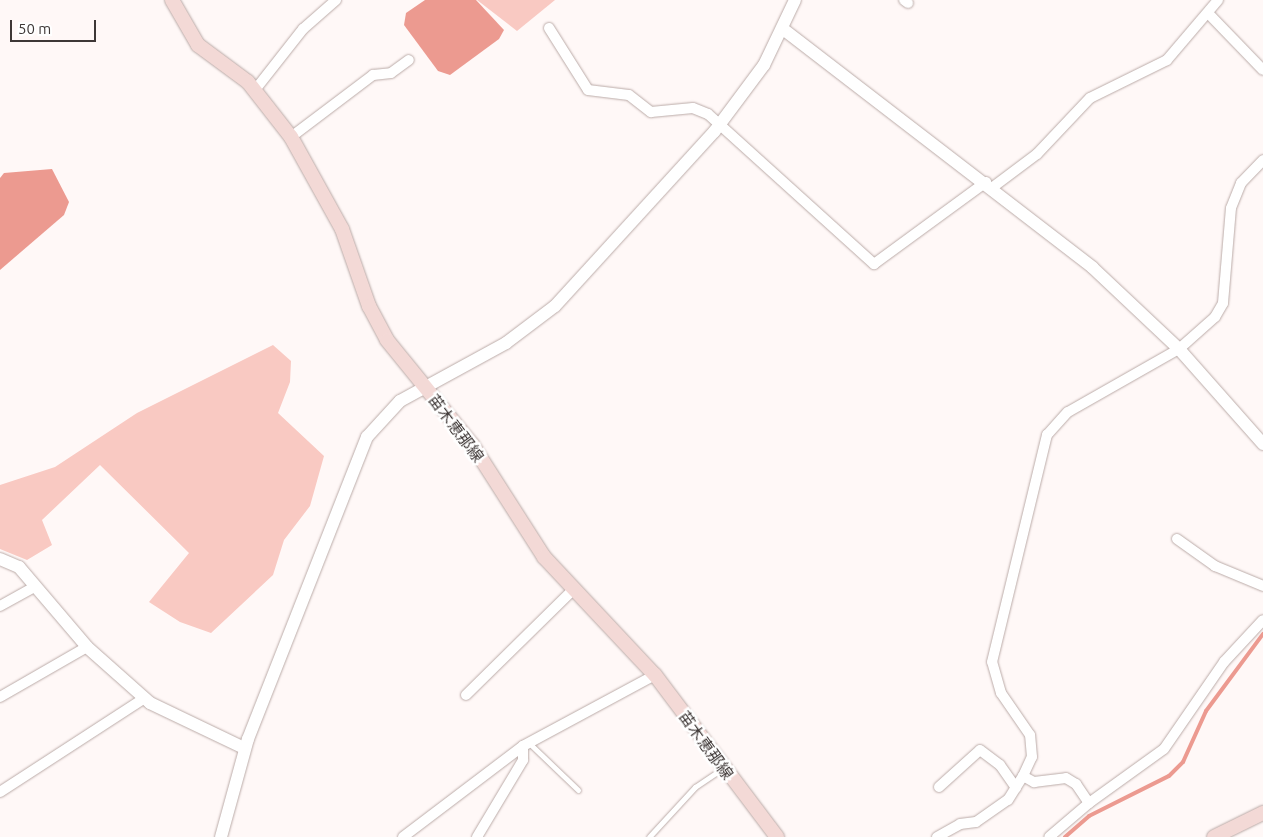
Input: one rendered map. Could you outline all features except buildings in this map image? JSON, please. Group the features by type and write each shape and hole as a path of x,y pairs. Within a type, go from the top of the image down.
{"main road":[{"name":"苗木恵那線","path":"172,0 198,45 255,90 291,137 342,229 373,316 424,386 473,446 544,557 655,675 723,768 778,837"},
{"path":"1214,837 1229,834 1263,813"}],"street":[{"path":"255,90 303,29 336,0"},
{"path":"221,837 244,748 367,437 387,412 424,386 506,343 555,306 718,127 764,66 795,0"},
{"path":"549,28 588,90 629,95 651,112 693,108 708,114 718,127 874,264 1036,154 1090,98 1167,60 1218,0"},
{"path":"1208,13 1263,70"},
{"path":"783,29 989,185 1093,268 1179,349 1263,444"},
{"path":"291,137 373,75 391,73 409,60"},
{"path":"937,837 960,824 976,822 1008,800 1032,757 1030,734 997,686 992,662 1047,435 1068,412 1179,349 1216,317 1223,302 1231,208 1241,183 1263,160"},
{"path":"1177,539 1215,566 1263,586"},
{"path":"0,559 19,567 34,587 87,647 145,698 244,748"},
{"path":"0,606 34,587"},
{"path":"466,696 574,589"},
{"path":"1049,837 1089,803 1164,749 1224,662 1263,620"},
{"path":"0,697 87,647"},
{"path":"403,837 526,745 655,675"},
{"path":"0,792 145,698"},
{"path":"477,837 523,760 526,745"},
{"path":"939,787 980,750 1000,765 1016,788"},
{"path":"1023,776 1034,782 1066,778 1076,784 1089,803"}],"lane":[{"path":"526,745 578,790"},
{"path":"649,837 695,787 723,768"}],"shaded area":[{"path":"425,0 476,0 504,30 499,39 450,75 438,71 404,25 406,13"},
{"path":"477,0 555,0 517,31"},
{"path":"52,169 69,202 64,215 0,270 0,178 4,173"},
{"path":"273,345 291,361 290,382 278,413 324,456 310,506 284,540 273,575 211,633 180,622 149,602 189,553 100,465 42,520 52,545 27,560 0,549 0,485 55,467 137,413"}],"waterway":[{"path":"1065,837 1089,816 1169,776 1183,762 1206,711 1263,634"}]}
